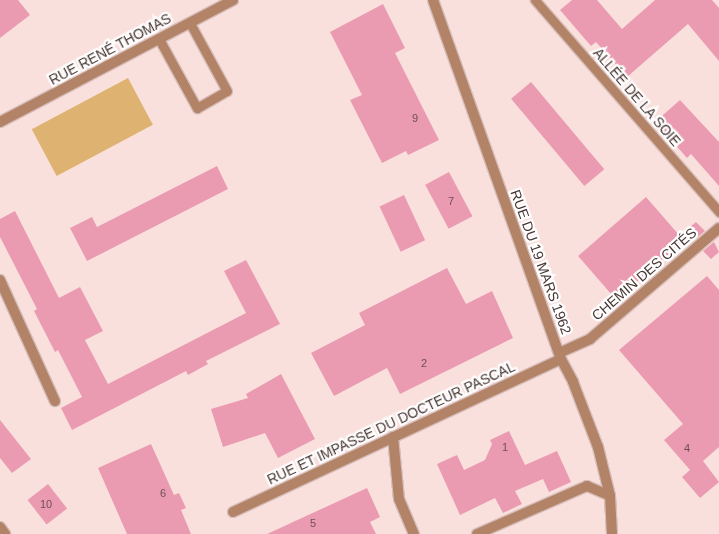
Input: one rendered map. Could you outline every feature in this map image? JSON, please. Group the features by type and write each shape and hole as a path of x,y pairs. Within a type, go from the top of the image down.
{"street":[{"name":"RUE RENÉ THOMAS","path":"0,122 233,0"},
{"name":"RUE DU 19 MARS 1962","path":"433,0 560,356 574,382 598,447 610,496 612,534"},
{"name":"CHEMIN DES CITÉS","path":"560,356 590,339 719,228"},
{"path":"0,280 55,402"},
{"name":"RUE ET IMPASSE DU DOCTEUR PASCAL","path":"233,512 560,356"},
{"path":"393,437 399,499 414,534"},
{"path":"477,534 587,486 610,496"},
{"path":"0,526 5,534"}],"lane":[{"name":"ALLÉE DE LA SOIE","path":"535,0 719,212"},
{"path":"159,39 197,108 228,91 190,23"}],"shaded area":[{"path":"128,78 153,125 57,176 32,129"}],"building":[{"path":"0,0 18,0 30,15 0,38"},
{"path":"572,0 597,0 622,29 655,0 712,0 719,8 719,61 688,24 627,77 596,42 591,46 560,10"},
{"path":"383,4 405,48 395,53 439,140 408,155 406,151 382,163 350,100 362,95 330,32"},
{"path":"531,82 604,169 584,186 511,99"},
{"path":"680,100 719,142 719,186 691,154 687,158 655,122"},
{"path":"217,166 228,189 87,261 70,228 92,217 97,227"},
{"path":"449,172 472,216 449,229 425,185"},
{"path":"404,195 425,240 401,252 380,206"},
{"path":"646,197 684,241 616,300 578,256"},
{"path":"15,211 59,298 80,287 103,331 85,340 108,384 246,313 224,271 246,260 280,324 206,361 208,364 188,375 186,371 72,430 61,408 82,397 58,350 55,352 34,311 37,309 0,237 0,219"},
{"path":"696,222 705,231 694,240 685,231"},
{"path":"714,242 719,252 711,259 703,251"},
{"path":"447,268 466,304 492,291 513,338 400,394 387,368 334,396 311,353 365,325 359,313"},
{"path":"707,276 719,290 719,447 703,461 719,482 700,498 682,477 690,470 664,440 683,424 619,350"},
{"path":"281,374 315,439 278,458 265,433 223,447 211,409 248,398 246,394"},
{"path":"0,420 31,459 12,473 0,458"},
{"path":"509,431 525,465 557,451 571,482 549,492 543,479 515,491 522,504 503,513 495,498 460,515 437,464 457,455 464,470 485,460 492,444 490,440"},
{"path":"151,444 174,495 179,493 186,508 181,510 191,534 127,534 98,468"},
{"path":"48,484 67,508 47,524 28,500"},
{"path":"367,488 380,517 370,522 376,534 267,534"}]}
